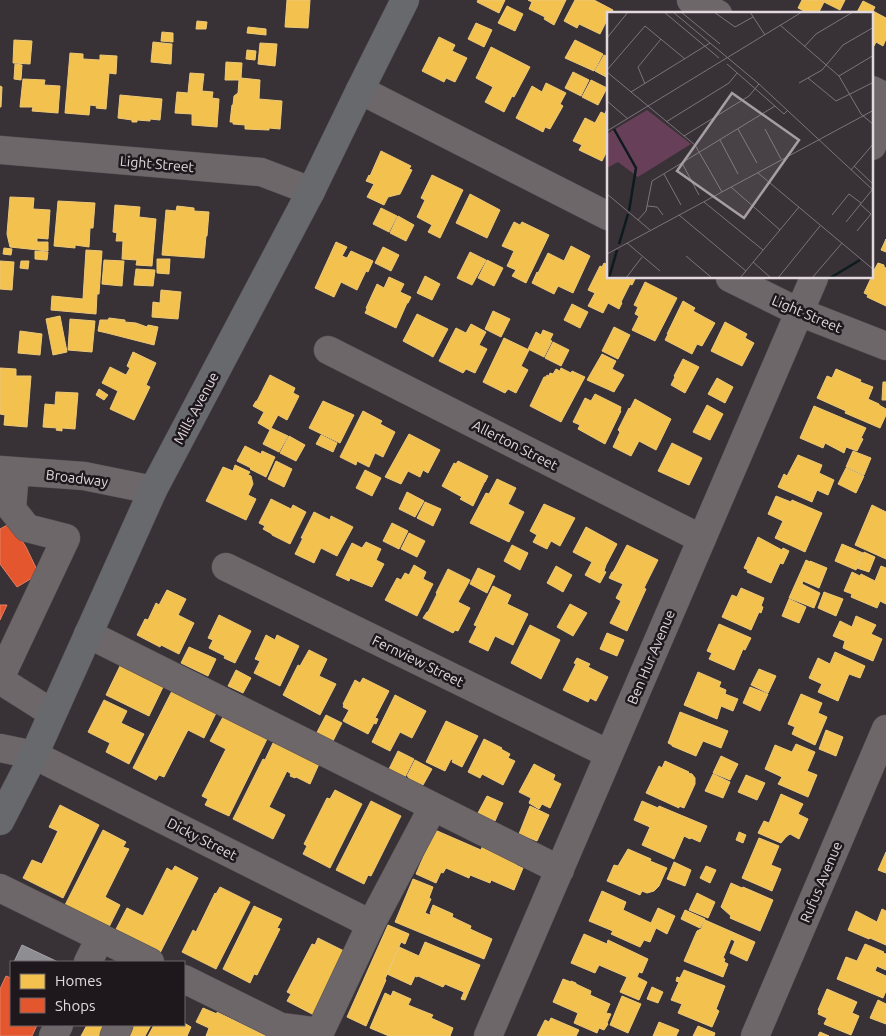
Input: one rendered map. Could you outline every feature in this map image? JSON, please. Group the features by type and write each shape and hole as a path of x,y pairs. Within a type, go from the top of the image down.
{"main road":[{"name":"Mills Avenue","path":"0,822 34,755 153,490 311,190 405,0"}],"street":[{"path":"691,0 714,12"},
{"path":"360,90 607,215"},
{"path":"874,91 886,97"},
{"path":"874,142 886,115"},
{"name":"Light Street","path":"0,150 261,172 311,190"},
{"name":"Light Street","path":"732,279 799,312 886,346"},
{"name":"Ben Hur Avenue","path":"488,1036 814,279"},
{"name":"Allerton Street","path":"328,350 702,539"},
{"path":"8,471 12,509 26,528 66,538 0,679 52,713"},
{"name":"Broadway","path":"8,471 84,476 153,490"},
{"name":"Fernview Street","path":"226,567 610,754"},
{"path":"88,634 560,870"},
{"name":"Rufus Avenue","path":"755,1036 886,729"},
{"name":"Dicky Street","path":"0,748 34,755 371,924"},
{"path":"185,980 280,1027 319,1034 371,924 433,807"},
{"path":"0,888 145,961"},
{"path":"88,961 100,938"}],"building: Homes":[{"path":"287,0 310,0 308,28 285,27"},
{"path":"478,0 505,0 499,13 477,2"},
{"path":"528,0 566,0 554,25 544,19 545,17 529,9 532,2"},
{"path":"575,0 594,0 613,10 612,12 607,12 607,20 600,34 579,24 577,28 564,21"},
{"path":"802,0 845,0 840,10 824,2 819,12 806,12 798,8"},
{"path":"863,1 875,7 873,11 886,18 886,39 883,46 876,42 874,46 874,12 857,12"},
{"path":"507,6 523,14 515,31 498,23"},
{"path":"197,21 207,22 206,29 196,29"},
{"path":"476,23 492,30 484,47 468,39"},
{"path":"248,27 266,29 266,35 247,33"},
{"path":"162,32 173,33 173,42 161,41"},
{"path":"439,37 455,45 452,51 467,58 455,82 446,78 444,82 422,71"},
{"path":"14,40 32,41 30,64 13,63"},
{"path":"575,40 603,54 594,71 565,58"},
{"path":"153,42 172,44 171,64 151,62"},
{"path":"260,43 277,44 275,66 258,64"},
{"path":"491,47 530,67 504,112 485,102 493,87 476,78"},
{"path":"247,50 256,51 255,60 246,59"},
{"path":"70,53 83,54 83,59 100,60 100,55 117,56 116,74 109,73 106,109 90,105 89,115 65,113"},
{"path":"604,55 607,56 607,77 595,71"},
{"path":"226,62 242,63 241,78 260,80 259,99 282,101 280,129 245,129 245,125 230,122 234,96 238,93 239,80 225,80"},
{"path":"15,64 22,65 21,80 14,79"},
{"path":"573,72 589,80 581,96 565,88"},
{"path":"190,73 204,74 202,91 213,92 212,98 219,99 217,127 192,125 192,114 175,113 177,92 188,93"},
{"path":"23,79 45,80 44,85 60,86 58,113 32,111 33,107 20,107"},
{"path":"591,80 607,88 598,105 582,97"},
{"path":"546,83 566,93 560,104 563,106 550,129 545,127 543,132 516,118 532,86 542,92"},
{"path":"0,86 2,87 1,107 0,107"},
{"path":"120,95 162,99 160,120 150,119 150,121 137,120 137,122 132,122 132,120 118,118"},
{"path":"607,109 607,151 602,161 579,150 582,145 573,141 585,118 595,123 601,112 605,114"},
{"path":"381,151 411,166 409,169 412,170 400,194 388,197 384,205 367,197 374,184 366,181"},
{"path":"432,175 463,190 440,238 428,232 432,225 417,217 425,200 421,198"},
{"path":"470,194 500,210 487,238 456,223"},
{"path":"10,197 34,198 33,209 50,210 48,239 37,238 37,242 48,242 48,251 10,247 7,234"},
{"path":"58,201 95,203 93,228 90,228 89,247 75,245 75,248 54,246"},
{"path":"115,205 140,207 139,217 156,219 152,266 136,265 137,260 122,259 123,241 116,241 117,233 113,232"},
{"path":"177,206 194,208 194,211 209,212 204,258 162,255 166,210 176,211"},
{"path":"381,208 397,216 389,232 373,224"},
{"path":"398,216 414,225 406,241 390,233"},
{"path":"514,222 520,225 522,222 549,235 526,283 512,276 516,270 507,266 514,251 502,246"},
{"path":"886,239 886,252 881,250"},
{"path":"336,242 347,247 342,256 347,258 351,251 373,261 357,290 341,282 334,297 315,288"},
{"path":"571,246 590,256 573,293 558,286 554,294 532,283 548,253 564,261"},
{"path":"383,247 399,255 391,271 375,263"},
{"path":"4,248 12,249 11,255 3,254"},
{"path":"86,250 102,251 96,314 51,310 52,296 83,299"},
{"path":"35,251 48,252 47,260 35,259"},
{"path":"470,252 486,260 472,285 457,278"},
{"path":"157,259 170,259 169,274 157,273"},
{"path":"104,260 124,261 122,286 102,284"},
{"path":"487,260 503,268 494,286 478,278"},
{"path":"0,261 14,262 12,290 0,289"},
{"path":"21,261 29,261 28,269 20,268"},
{"path":"604,263 607,264 607,279 635,279 632,285 630,284 619,309 608,303 603,313 588,306 595,293 588,290 600,266 602,267"},
{"path":"878,263 886,268 886,306 867,297 868,295 864,293 871,279 874,279 874,270"},
{"path":"136,269 155,270 153,286 134,285"},
{"path":"425,276 440,284 432,300 417,293"},
{"path":"389,277 404,284 400,292 411,297 396,328 365,313 377,284 384,288"},
{"path":"645,282 677,298 655,341 632,330 639,316 635,314 638,307 634,305"},
{"path":"161,290 181,292 178,319 152,317 153,302 160,303"},
{"path":"683,301 695,308 693,311 715,323 702,346 697,344 692,354 665,340"},
{"path":"572,304 588,312 580,328 564,320"},
{"path":"493,311 510,319 501,337 485,329"},
{"path":"417,314 448,329 433,357 403,341"},
{"path":"60,316 67,352 53,355 46,319"},
{"path":"109,318 125,320 125,322 147,327 148,325 158,327 154,345 98,331 100,320 108,320"},
{"path":"70,319 95,321 92,352 68,350"},
{"path":"725,322 747,334 745,338 754,343 742,366 711,351"},
{"path":"471,324 486,332 479,345 487,349 475,373 466,369 463,373 439,361 456,328 466,333"},
{"path":"614,327 630,335 618,359 602,351"},
{"path":"543,330 553,334 550,340 552,341 544,357 528,349 536,332 541,335"},
{"path":"20,331 42,334 40,355 18,353"},
{"path":"504,338 529,350 521,366 528,370 516,393 508,389 505,393 483,382"},
{"path":"553,342 569,350 561,366 545,358"},
{"path":"133,352 156,363 146,385 150,387 134,420 110,409 118,391 102,383 110,367 126,375 130,368 127,366"},
{"path":"602,354 616,361 612,369 624,375 614,392 587,380"},
{"path":"683,359 699,367 685,393 671,385"},
{"path":"0,368 16,369 16,376 31,376 27,427 4,425 5,415 0,414"},
{"path":"561,368 585,377 561,422 530,406 544,377 549,376 550,373 553,374 556,369 560,371"},
{"path":"836,369 873,387 868,399 886,409 886,415 880,428 845,413 846,411 817,398 827,376 832,378"},
{"path":"270,375 295,388 293,393 299,396 287,420 278,415 271,428 288,436 279,452 263,444 270,430 258,423 264,412 253,406"},
{"path":"717,378 733,387 725,403 708,394"},
{"path":"883,382 886,382 886,400 882,400"},
{"path":"99,389 108,395 104,400 96,395"},
{"path":"56,392 78,393 75,429 62,428 62,431 56,430 57,428 43,427 45,404 55,405"},
{"path":"595,394 621,407 621,411 605,444 578,429 580,425 573,422 585,398 591,401"},
{"path":"635,399 671,419 656,450 639,441 631,456 613,447 620,432 618,430"},
{"path":"323,401 354,415 340,443 309,428"},
{"path":"707,405 723,414 710,440 693,432"},
{"path":"814,406 866,428 857,451 846,447 844,453 825,443 823,448 800,438"},
{"path":"363,411 382,421 380,424 395,432 383,457 375,453 369,467 357,461 356,465 340,457"},
{"path":"409,434 440,450 428,473 423,470 420,477 408,471 401,484 385,477"},
{"path":"321,435 337,443 333,452 316,444"},
{"path":"289,436 305,445 296,461 280,453"},
{"path":"672,443 702,458 689,485 658,471"},
{"path":"245,446 261,454 262,451 275,457 266,477 237,461"},
{"path":"853,451 871,458 864,475 846,467"},
{"path":"798,455 822,465 819,473 834,480 828,495 817,490 812,502 778,487 784,474 787,476"},
{"path":"276,461 292,469 284,487 268,479"},
{"path":"458,461 488,476 473,506 460,499 462,497 442,486 454,463 456,464"},
{"path":"235,465 250,472 248,475 251,476 253,484 248,495 256,499 246,520 206,501 223,467 233,471"},
{"path":"846,468 864,476 856,493 838,484"},
{"path":"365,470 381,478 372,496 356,488"},
{"path":"497,479 516,488 508,504 524,512 509,542 470,523 486,493 489,494"},
{"path":"407,492 424,501 415,517 399,509"},
{"path":"776,496 791,502 792,500 822,513 805,552 775,538 783,521 768,514"},
{"path":"271,499 291,509 293,505 306,512 290,544 263,529 265,526 259,523"},
{"path":"425,502 441,509 433,526 417,518"},
{"path":"544,504 575,518 560,546 551,541 547,549 533,542 537,535 530,531"},
{"path":"872,505 886,512 886,559 855,545"},
{"path":"314,512 330,520 331,516 353,527 337,556 321,548 314,563 295,554"},
{"path":"392,523 408,531 399,549 383,541"},
{"path":"586,527 617,544 606,565 604,571 606,572 600,583 585,575 592,562 573,552"},
{"path":"409,533 425,541 417,557 401,549"},
{"path":"758,537 782,550 783,548 789,551 783,564 780,563 771,583 747,572 748,570 744,568"},
{"path":"366,542 381,549 376,560 384,564 372,587 350,578 349,581 336,575 352,543 362,548"},
{"path":"842,544 863,553 856,570 835,561"},
{"path":"512,545 528,553 520,570 504,561"},
{"path":"627,545 658,560 644,588 646,589 627,631 610,623 621,601 616,598 623,584 609,578"},
{"path":"864,552 875,557 869,572 857,568"},
{"path":"806,560 827,568 819,588 803,581 802,584 820,593 814,608 789,598"},
{"path":"414,565 426,572 423,579 433,584 417,616 385,600 397,578 401,580 405,573 409,575"},
{"path":"556,566 572,575 563,592 547,583"},
{"path":"881,566 886,568 886,604 880,601 877,608 851,597 852,594 844,591 852,572 875,581"},
{"path":"478,568 495,576 487,593 470,584"},
{"path":"448,569 470,580 458,602 470,608 458,631 455,630 453,633 423,618 428,612"},
{"path":"493,586 511,595 507,604 528,614 513,645 495,636 488,651 469,642 477,626 474,625"},
{"path":"741,588 764,598 761,613 759,612 751,630 722,617 732,595 737,597"},
{"path":"167,590 186,599 178,615 194,623 179,654 137,635 145,619 148,620 156,603 159,605"},
{"path":"824,592 843,599 836,616 818,608"},
{"path":"789,599 806,607 799,623 782,616"},
{"path":"570,604 587,613 573,636 557,627"},
{"path":"219,615 251,631 235,663 209,648 213,640 208,638"},
{"path":"856,616 876,625 871,634 882,639 873,661 843,648 845,641 833,636 840,621 852,627"},
{"path":"719,624 751,638 745,650 743,649 734,670 709,659 712,653 707,651"},
{"path":"530,625 560,640 541,679 511,663"},
{"path":"607,633 624,640 617,656 600,649"},
{"path":"266,635 275,640 277,635 299,646 280,686 254,673 260,661 255,659"},
{"path":"189,647 216,659 208,676 181,663"},
{"path":"309,650 327,659 319,676 336,684 320,715 283,695 298,665 300,666"},
{"path":"835,652 865,666 860,678 849,674 838,701 818,692 822,684 809,678 818,658 830,664"},
{"path":"577,658 590,664 588,667 608,677 596,701 590,698 588,702 563,690"},
{"path":"121,664 164,685 149,716 106,695"},
{"path":"759,669 776,676 768,693 751,685"},
{"path":"236,670 251,678 243,693 228,686"},
{"path":"698,672 721,682 719,687 726,690 725,694 738,699 733,711 721,706 717,719 684,705"},
{"path":"363,678 389,691 375,718 378,719 376,724 374,723 368,734 343,721 349,710 343,707 343,704 355,680 360,683"},
{"path":"750,687 768,694 760,711 743,703"},
{"path":"172,691 216,713 204,738 188,730 164,777 159,775 156,780 133,768"},
{"path":"801,694 822,703 818,713 827,717 815,745 792,734 795,727 788,724"},
{"path":"395,695 426,711 412,738 400,732 390,751 372,742"},
{"path":"104,700 127,711 121,723 144,734 129,764 106,752 110,743 88,732"},
{"path":"680,712 728,731 721,748 703,741 696,756 668,743"},
{"path":"326,715 342,723 330,747 314,738"},
{"path":"223,717 267,739 229,816 205,805 208,799 202,796 226,749 210,741"},
{"path":"446,721 478,736 462,767 452,762 453,760 451,759 445,771 426,762"},
{"path":"826,730 843,737 836,756 819,749"},
{"path":"484,739 502,748 510,754 508,758 515,761 503,785 482,774 480,778 468,772"},
{"path":"273,743 281,745 319,764 310,784 290,776 291,774 287,771 269,807 285,815 273,839 233,819"},
{"path":"796,744 815,752 807,771 817,775 808,797 778,784 782,777 765,769 775,745 792,752"},
{"path":"398,751 414,759 402,783 386,775"},
{"path":"721,756 738,764 730,780 713,773"},
{"path":"415,760 432,769 423,785 418,783 416,787 406,782"},
{"path":"665,761 689,772 695,778 695,784 684,808 679,806 679,808 646,793 659,766 662,768"},
{"path":"534,764 555,775 553,780 561,784 550,808 542,804 539,809 529,803 531,798 519,792"},
{"path":"713,774 730,782 723,798 705,791"},
{"path":"746,775 765,783 757,800 738,792"},
{"path":"335,790 362,804 330,868 303,854 307,846 304,844 327,798 330,799"},
{"path":"781,794 803,804 798,814 808,819 799,839 790,834 781,843 758,833 764,821 769,823"},
{"path":"487,796 503,803 495,821 478,813"},
{"path":"371,801 401,816 371,876 368,875 364,884 336,870"},
{"path":"642,801 707,826 700,842 684,836 674,859 642,845 650,827 634,820"},
{"path":"60,805 99,825 63,898 23,878 32,860 42,864 58,831 49,827"},
{"path":"530,806 549,815 537,841 519,834"},
{"path":"103,830 126,842 123,847 129,849 105,897 120,905 108,929 64,907"},
{"path":"435,830 481,850 483,845 518,861 516,865 523,868 514,890 491,880 490,883 470,875 469,878 446,868 443,873 441,872 436,883 416,874"},
{"path":"739,832 746,835 743,843 736,840"},
{"path":"759,838 779,846 771,865 781,869 772,891 742,878"},
{"path":"628,849 667,868 659,886 654,891 647,893 642,891 640,895 607,881 614,865 618,866"},
{"path":"886,852 886,873 878,870"},
{"path":"674,862 691,870 685,886 667,879"},
{"path":"175,866 198,878 159,955 114,933 127,908 143,916 167,868 172,871"},
{"path":"706,866 716,870 710,883 700,878"},
{"path":"413,879 433,887 429,898 431,899 425,913 430,915 433,905 453,914 452,917 471,926 470,929 492,939 484,959 395,922"},
{"path":"731,883 773,900 760,931 730,918 731,916 721,907"},
{"path":"220,887 250,902 216,969 182,952 193,930 196,932 215,893"},
{"path":"602,891 626,902 623,910 651,923 658,908 675,916 667,934 656,928 650,942 644,940 640,947 611,934 613,931 589,921"},
{"path":"697,893 715,902 708,918 689,910"},
{"path":"254,906 282,919 277,928 280,929 257,975 254,974 250,983 223,969"},
{"path":"882,909 886,911 886,945 848,930 856,911 877,922"},
{"path":"685,910 705,919 700,928 681,919"},
{"path":"705,920 755,942 747,961 730,953 735,941 731,939 723,958 725,959 724,962 728,964 723,977 684,961 697,931 701,929"},
{"path":"388,925 409,934 405,944 401,942 366,1026 347,1017"},
{"path":"584,934 607,944 608,940 648,959 642,973 639,972 637,977 647,982 639,1000 620,992 627,977 599,965 595,973 571,963"},
{"path":"318,938 346,952 314,1015 287,1001 291,994 287,992 312,944 315,945"},
{"path":"425,942 480,965 465,1000 461,999 464,992 445,984 443,987 415,976 411,985 387,974 399,947 419,956"},
{"path":"865,944 886,954 886,970 877,966 875,971 886,976 886,991 883,998 837,979 846,957 857,961"},
{"path":"684,970 725,986 716,1009 719,1011 712,1027 678,1013 682,1004 671,1000 679,982 676,981 677,977 680,978"},
{"path":"563,979 576,983 591,991 590,995 610,1004 606,1013 611,1014 604,1030 599,1028 597,1033 574,1023 578,1013 553,1002"},
{"path":"652,987 663,992 658,1003 647,999"},
{"path":"827,989 857,1002 852,1013 859,1016 851,1035 824,1024 827,1018 818,1014"},
{"path":"393,991 411,999 408,1005 433,1015 431,1018 453,1028 450,1036 389,1036 370,1028 385,993 391,996"},
{"path":"622,996 641,1004 628,1033 610,1025"},
{"path":"878,1000 886,1004 886,1024 870,1018"},
{"path":"203,1008 217,1014 217,1012 267,1036 206,1036 209,1028 196,1022"},
{"path":"551,1018 579,1030 576,1036 537,1036 545,1020 549,1022"},
{"path":"659,1022 679,1030 676,1036 653,1036"},
{"path":"185,1024 191,1027 187,1036 148,1036 153,1026 185,1026"},
{"path":"86,1026 107,1026 102,1036 81,1036"},
{"path":"131,1026 150,1026 145,1036 126,1036"},
{"path":"698,1026 715,1033 714,1036 693,1036"},
{"path":"820,1032 829,1036 818,1036"}],"building: Shops":[{"path":"11,523 26,547 39,574 17,587 0,564 0,529"},
{"path":"0,605 7,605 0,620"},
{"path":"6,976 10,978 10,1026 37,1026 32,1036 0,1036 0,989"}],"building: Industry":[{"path":"22,945 56,961 14,961"}]}
